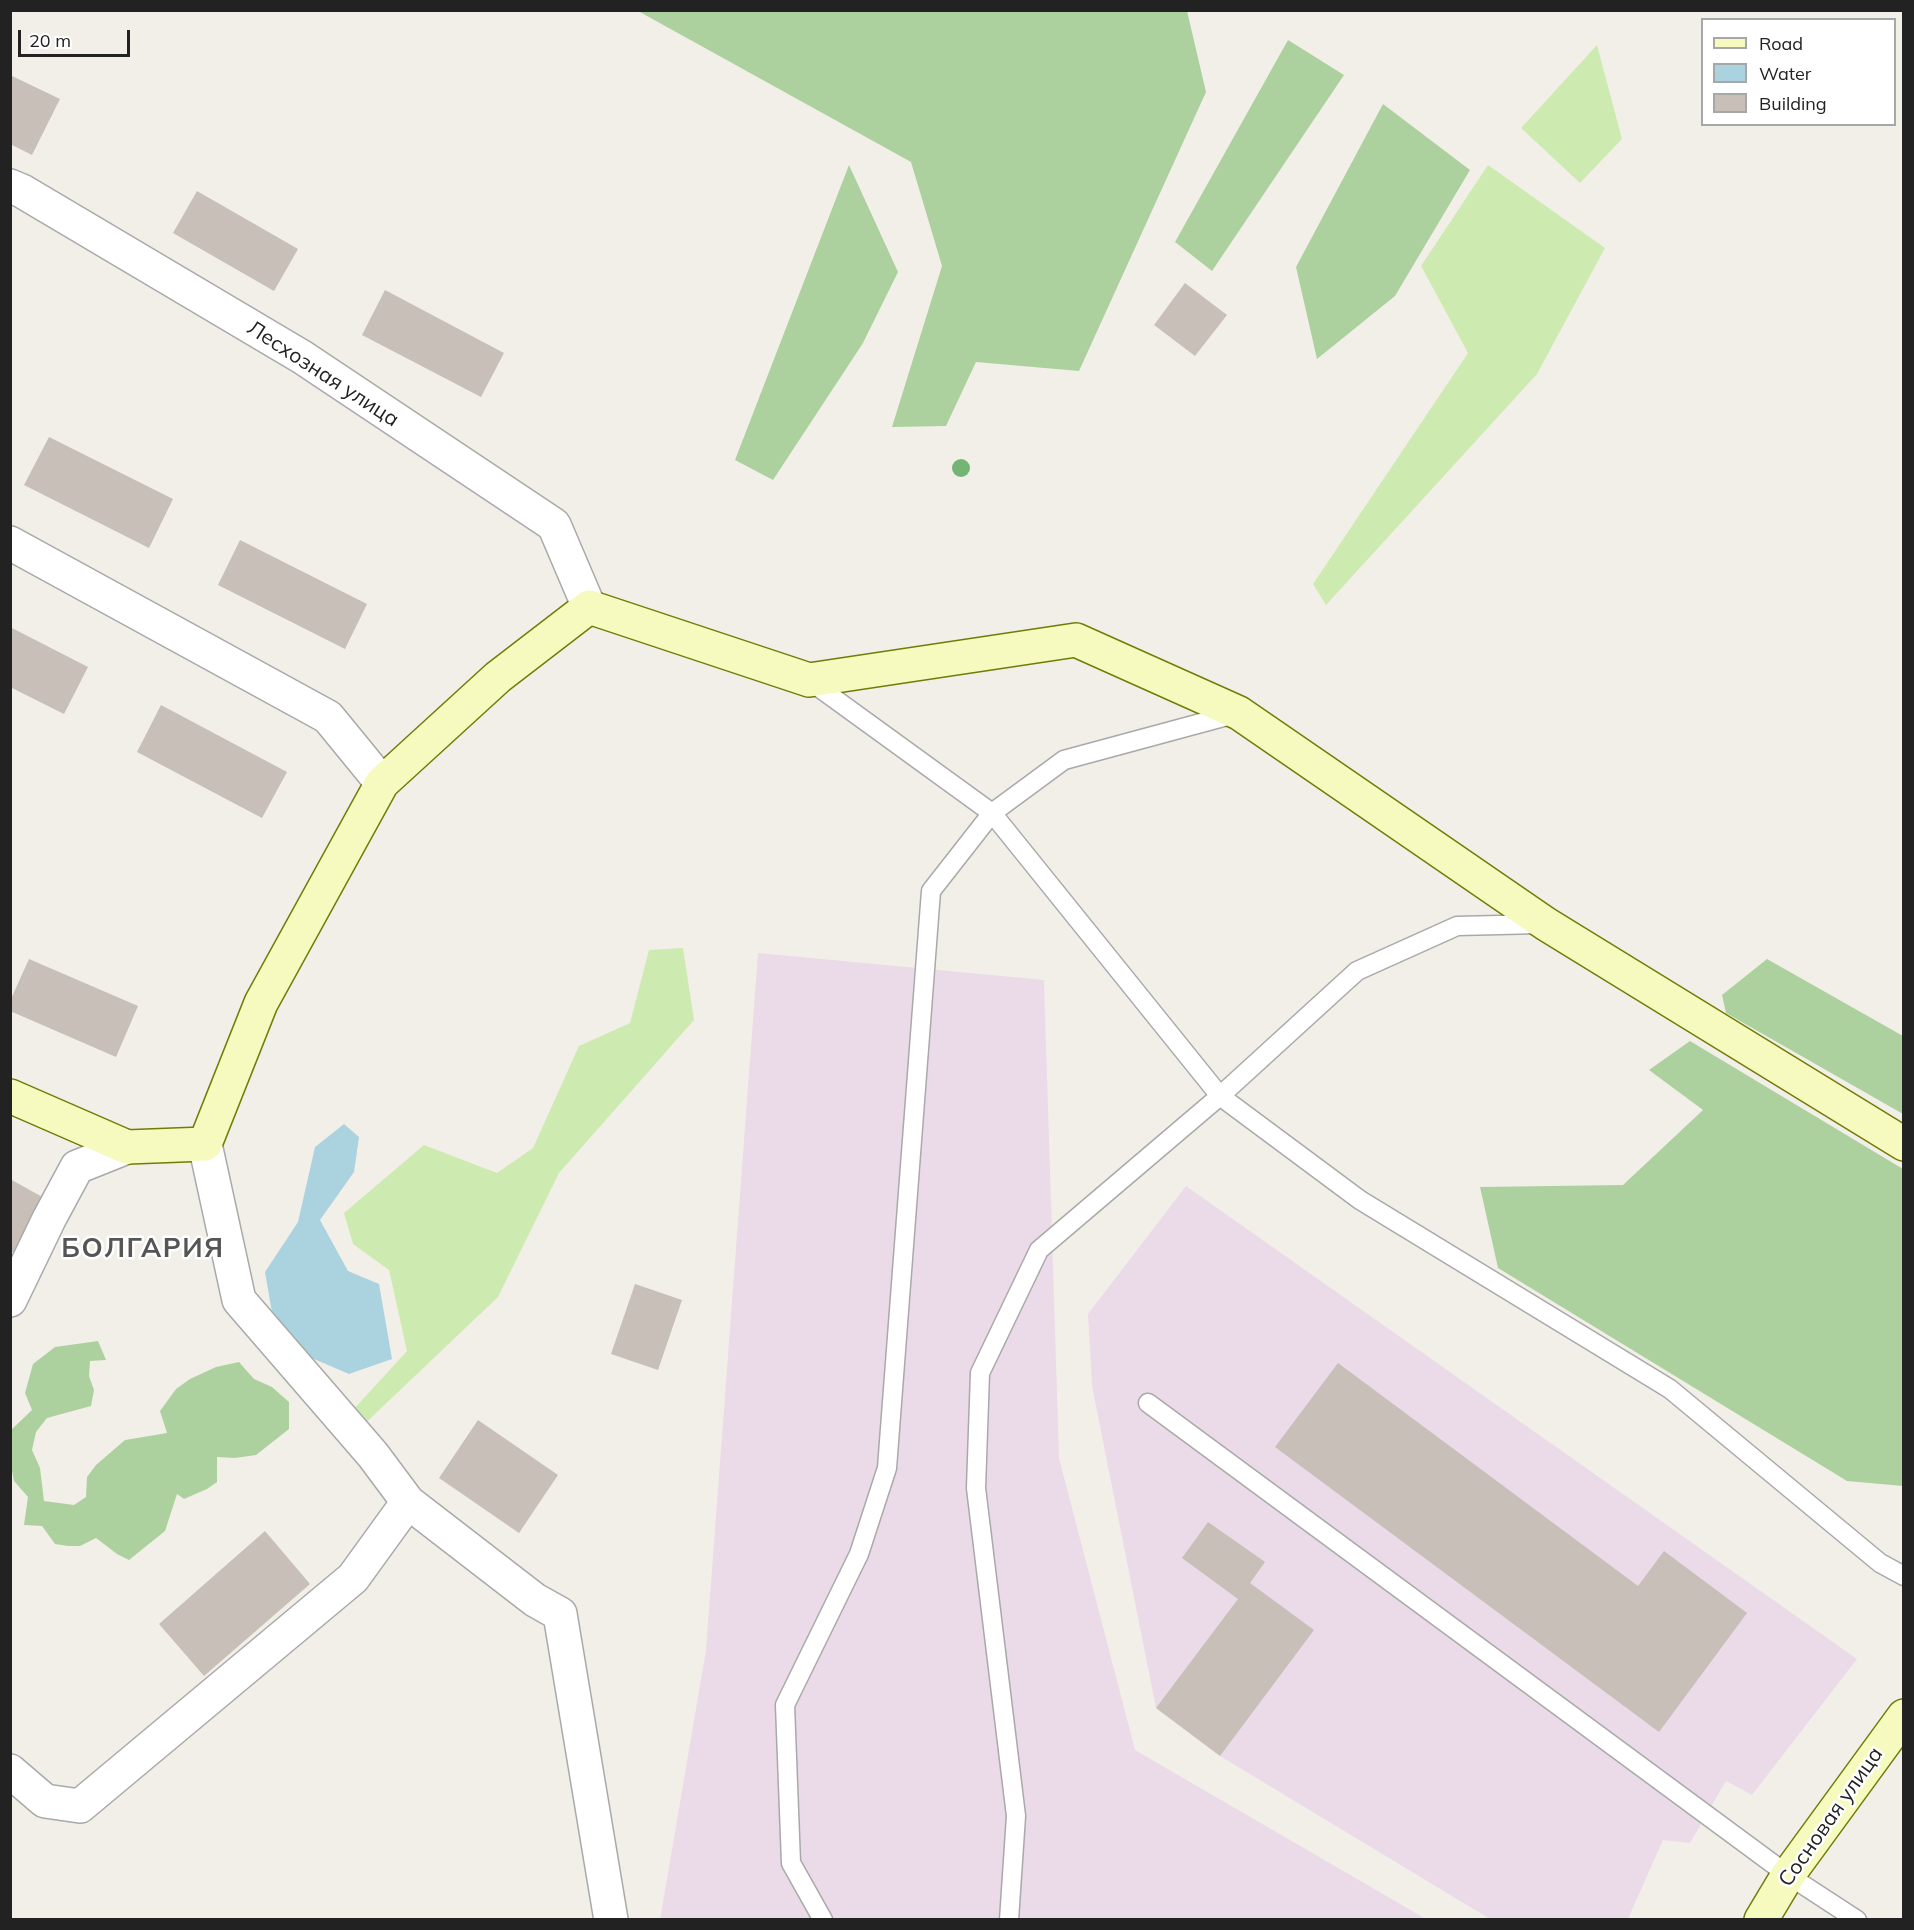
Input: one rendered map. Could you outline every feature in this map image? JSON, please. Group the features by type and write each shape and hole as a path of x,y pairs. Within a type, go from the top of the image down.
{"street":[{"name":"Лесхозная улица","path":"10,186 22,190 302,357 554,525 589,608"},
{"path":"10,543 328,717 382,783"},
{"path":"611,1920 560,1614 535,1600 408,1502 373,1455 239,1300 205,1144 261,1003 382,783 498,677 589,608 809,680 1076,640 1239,713 1546,924 1904,1143"},
{"path":"10,1096 127,1148"},
{"path":"10,1300 77,1167 127,1148 205,1144"},
{"path":"10,1771 45,1801 80,1806 353,1578 408,1502"},
{"name":"Сосновая улица","path":"1761,1920 1788,1875 1904,1716"}],"lane":[{"path":"809,680 992,813 1221,1096 1360,1200 1670,1389 1880,1563 1904,1576"},
{"path":"823,1920 791,1863 785,1705 859,1554 887,1468 931,891 992,813 1064,760 1239,713"},
{"path":"1009,1920 1016,1816 976,1488 980,1373 1039,1250 1221,1096 1357,971 1457,926 1546,924"},
{"path":"1148,1403 1788,1875 1857,1920"}],"shaded area":[{"path":"758,953 1044,980 1059,1458 1135,1750 1426,1919 660,1920 706,1650"},
{"path":"1186,1186 1857,1659 1752,1795 1726,1781 1690,1843 1663,1840 1628,1919 1490,1919 1220,1756 1156,1708 1092,1386 1088,1314"}],"green space":[{"path":"638,11 1187,11 1206,92 1079,371 976,362 946,426 892,427 942,266 911,162"},
{"path":"1288,40 1344,75 1212,271 1175,242"},
{"path":"1597,45 1622,139 1580,183 1521,128"},
{"path":"1383,104 1470,170 1395,296 1317,359 1296,267"},
{"path":"849,165 898,272 863,343 773,480 735,460"},
{"path":"1488,165 1605,248 1537,374 1326,605 1313,584 1468,353 1421,266"},
{"path":"683,948 694,1020 559,1173 498,1297 355,1433 352,1411 407,1351 389,1270 353,1244 344,1213 424,1145 497,1173 533,1148 579,1046 630,1023 649,950"},
{"path":"1767,959 1903,1036 1903,1114 1726,1013 1722,995"},
{"path":"1690,1041 1903,1169 1903,1486 1847,1481 1498,1268 1480,1187 1623,1185 1703,1110 1649,1070"},
{"path":"98,1341 106,1360 90,1361 89,1376 94,1390 91,1406 47,1418 36,1432 32,1450 40,1468 44,1501 74,1505 86,1497 87,1477 96,1465 125,1440 167,1433 160,1411 176,1389 190,1379 216,1367 239,1362 254,1379 272,1387 289,1402 289,1429 256,1455 235,1458 217,1457 217,1482 184,1499 177,1494 165,1531 129,1560 96,1538 80,1546 55,1544 42,1526 24,1525 28,1497 14,1481 11,1466 11,1430 32,1410 25,1393 33,1364 55,1347"}],"water":[{"path":"344,1124 359,1137 354,1172 320,1220 348,1271 379,1284 392,1359 349,1374 307,1356 275,1330 265,1272 298,1222 315,1147"}],"building":[{"path":"10,75 60,99 32,155 10,144"},
{"path":"197,191 298,249 274,291 173,233"},
{"path":"1185,283 1227,315 1195,356 1154,325"},
{"path":"385,290 504,353 481,397 362,335"},
{"path":"49,437 173,499 149,548 24,485"},
{"path":"240,540 367,604 345,649 218,585"},
{"path":"10,627 88,667 64,714 10,687"},
{"path":"161,705 287,772 262,818 137,752"},
{"path":"29,959 138,1006 116,1057 10,1011 10,1001"},
{"path":"10,1179 46,1199 15,1253 10,1251"},
{"path":"635,1284 682,1300 658,1370 611,1354"},
{"path":"1338,1363 1638,1586 1664,1551 1747,1613 1659,1732 1275,1447"},
{"path":"478,1420 558,1475 519,1533 439,1478"},
{"path":"1208,1522 1265,1562 1250,1583 1314,1630 1220,1756 1156,1708 1238,1599 1182,1558"},
{"path":"265,1531 310,1584 204,1676 159,1624"}],"district":[{"name":"БОЛГАРИЯ","path":"143,1249"}]}
